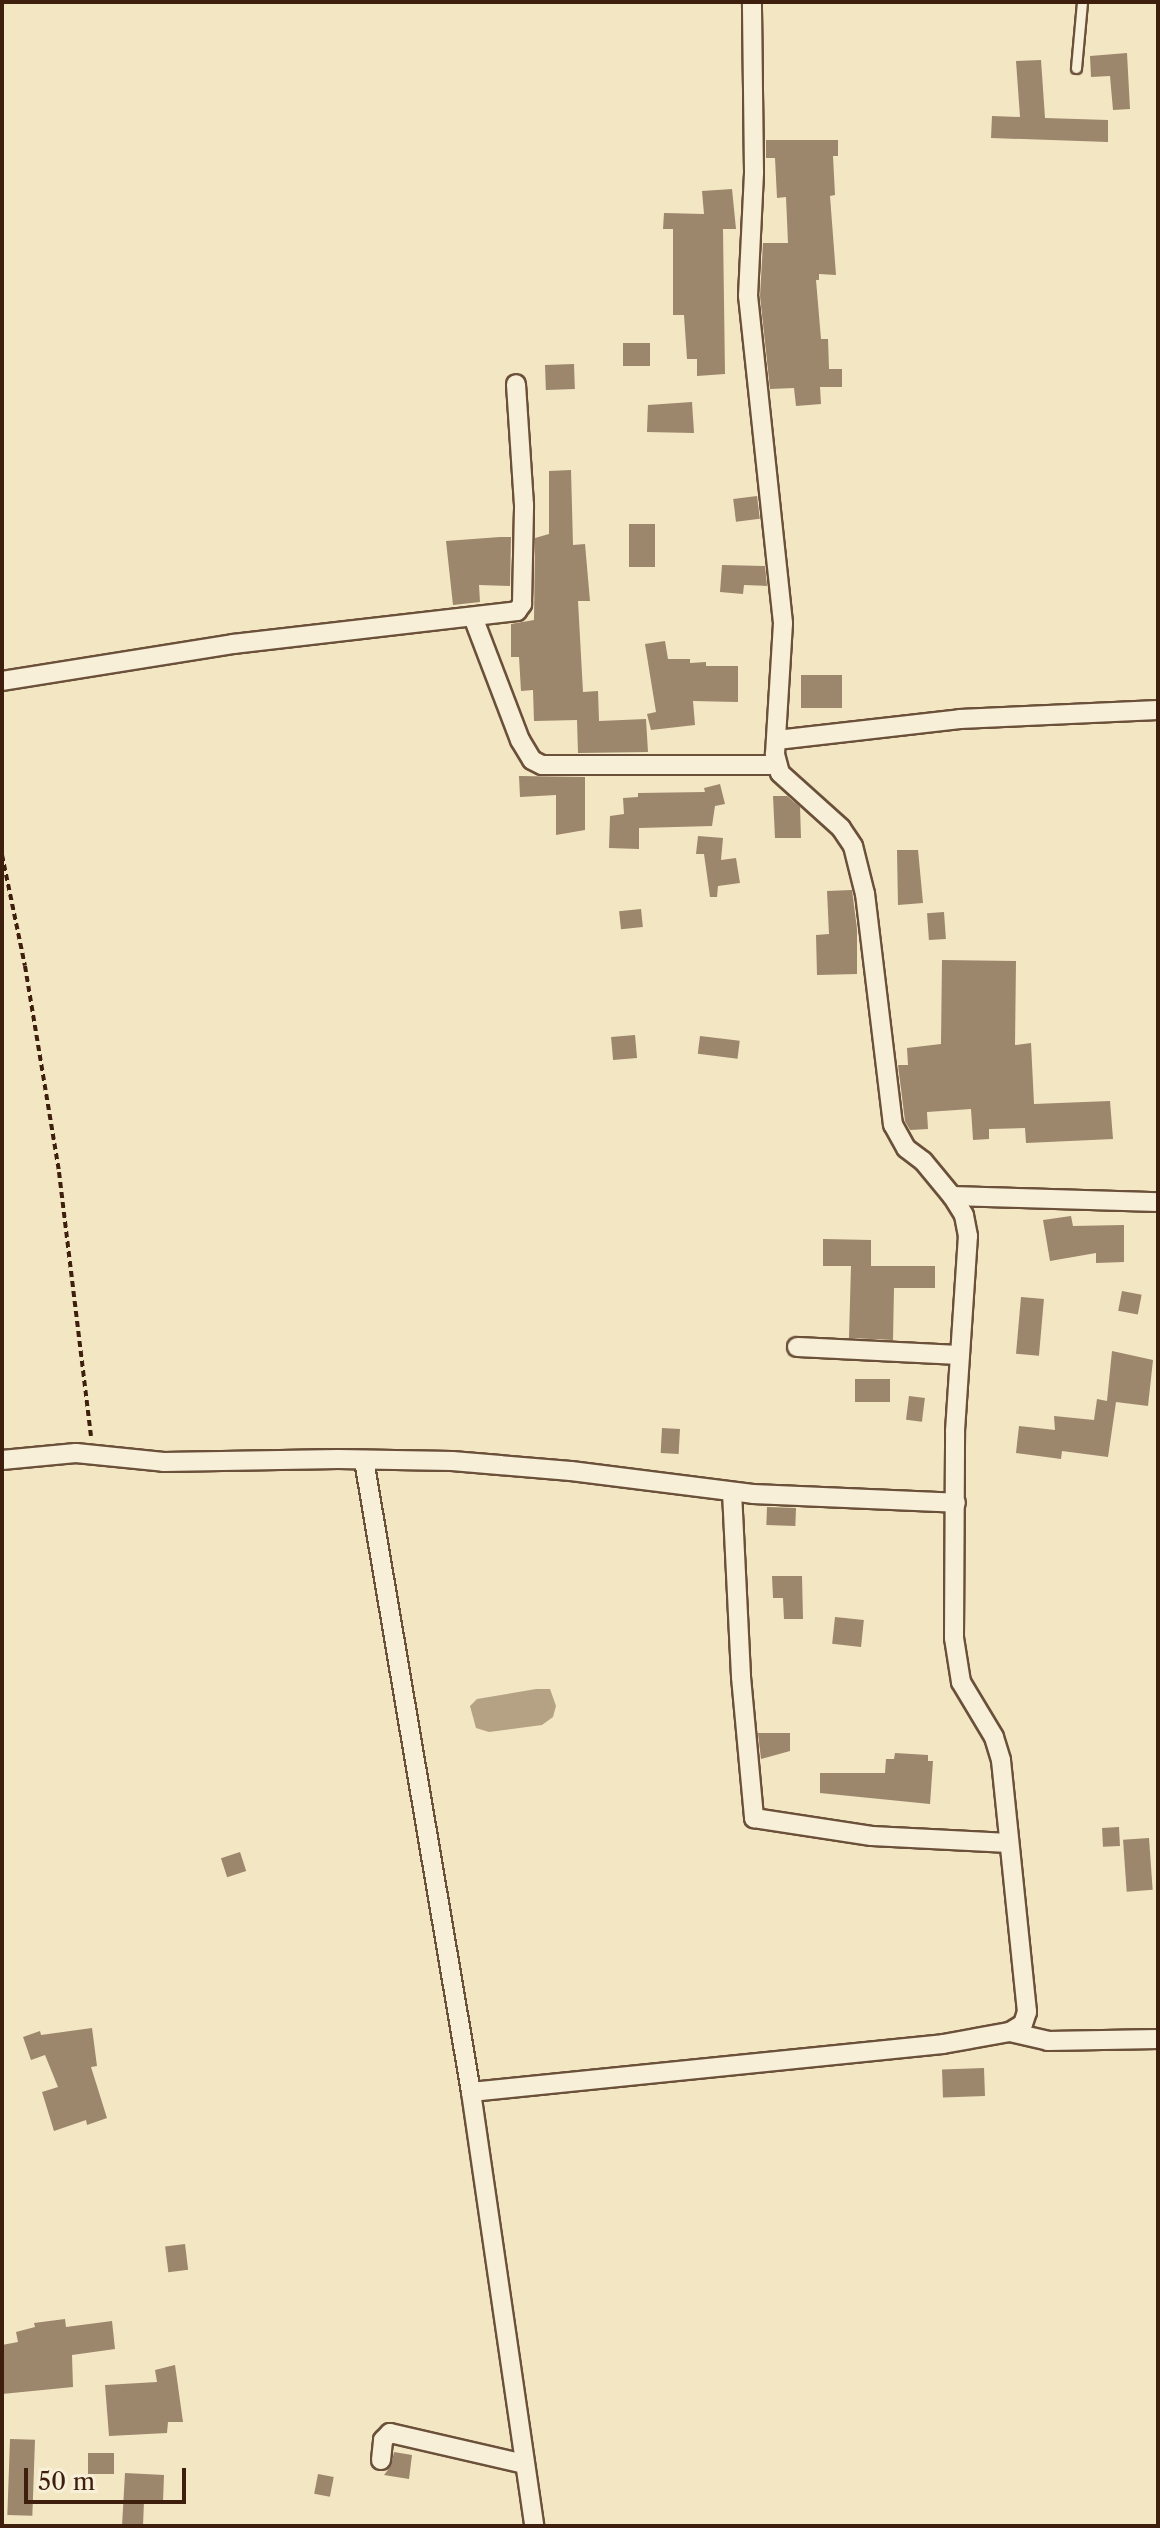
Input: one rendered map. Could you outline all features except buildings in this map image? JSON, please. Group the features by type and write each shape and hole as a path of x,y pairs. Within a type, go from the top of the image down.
{"street":[{"path":"471,2092 943,2044 1010,2032 1023,2024 1029,1999 1009,1843 1005,1783 994,1737 959,1676 954,1638 960,1355 968,1236 964,1215 923,1161 906,1148 893,1125 865,894 853,846 841,828 780,773 776,765 783,623 748,296 754,172 752,2"},
{"path":"2,681 233,644 510,613 522,604 524,505 516,384"},
{"path":"473,617 520,740 532,760 542,765 776,765"},
{"path":"777,740 960,719 1158,710"},
{"path":"952,1196 1158,1202"},
{"path":"797,1347 960,1355"},
{"path":"2,1460 76,1453 182,1463 452,1461 571,1471 732,1492 956,1503"},
{"path":"364,1460 471,2092 534,2526"},
{"path":"732,1492 741,1677 754,1818 872,1836 1009,1843"},
{"path":"1010,2032 1048,2041 1158,2039"},
{"path":"381,2460 383,2440 390,2433 524,2464"}],"lane":[{"path":"1076,68 1082,2"}],"path":[{"path":"2,855 25,966 59,1172 94,1455"}],"shaded area":[{"path":"550,1689 556,1706 553,1717 542,1725 489,1732 476,1728 470,1706 477,1699"}]}
